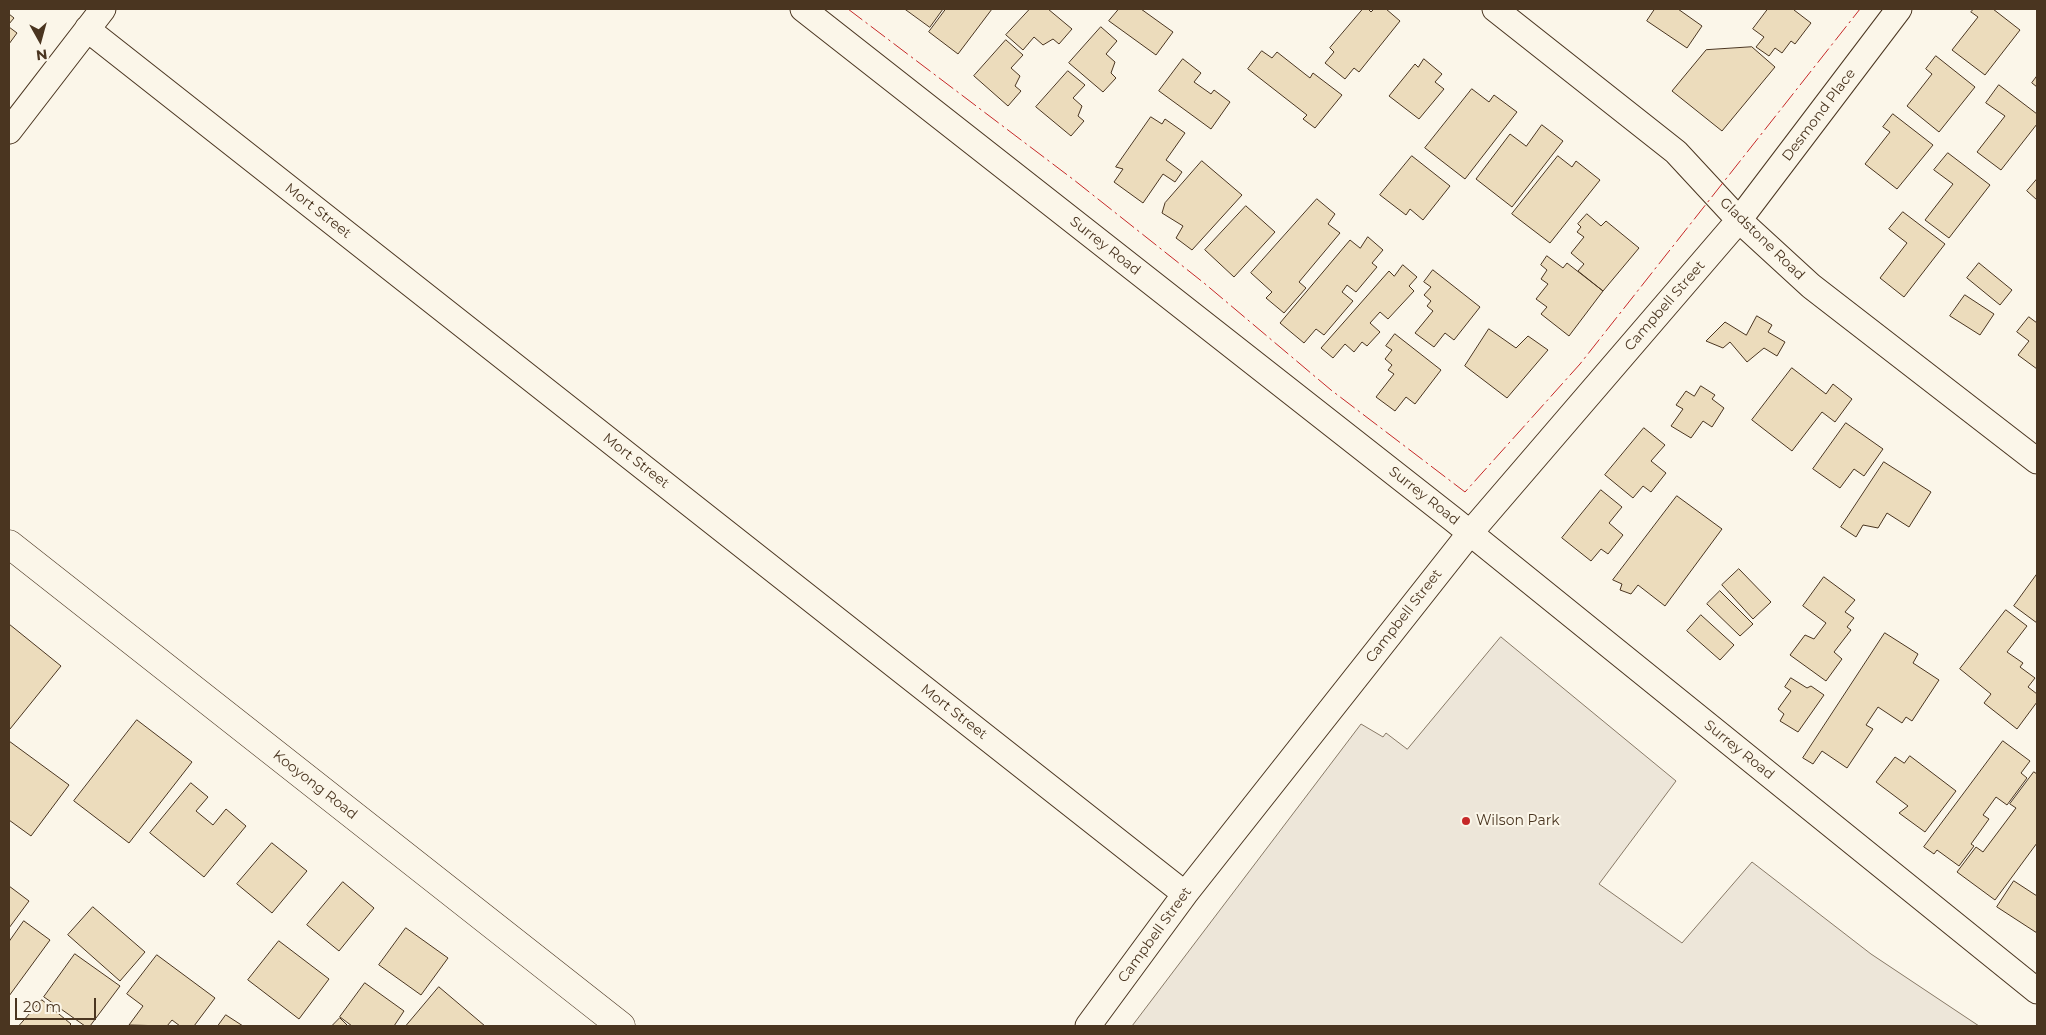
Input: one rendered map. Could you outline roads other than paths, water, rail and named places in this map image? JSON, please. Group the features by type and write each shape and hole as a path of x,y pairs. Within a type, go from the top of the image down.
{"street":[{"path":"9,131 103,9"},
{"name":"Surrey Road","path":"803,9 1470,533 2037,991"},
{"name":"Gladstone Road","path":"1494,9 1676,152 1739,220 1811,286 2037,461"},
{"name":"Desmond Place","path":"1739,220 1899,9"},
{"name":"Mort Street","path":"87,29 1185,894"},
{"name":"Campbell Street","path":"1088,1026 1185,894 1470,533 1739,220"},
{"name":"Kooyong Road","path":"9,544 622,1026"}],"place":[{"name":"Wilson Park","path":"1466,821"}]}
